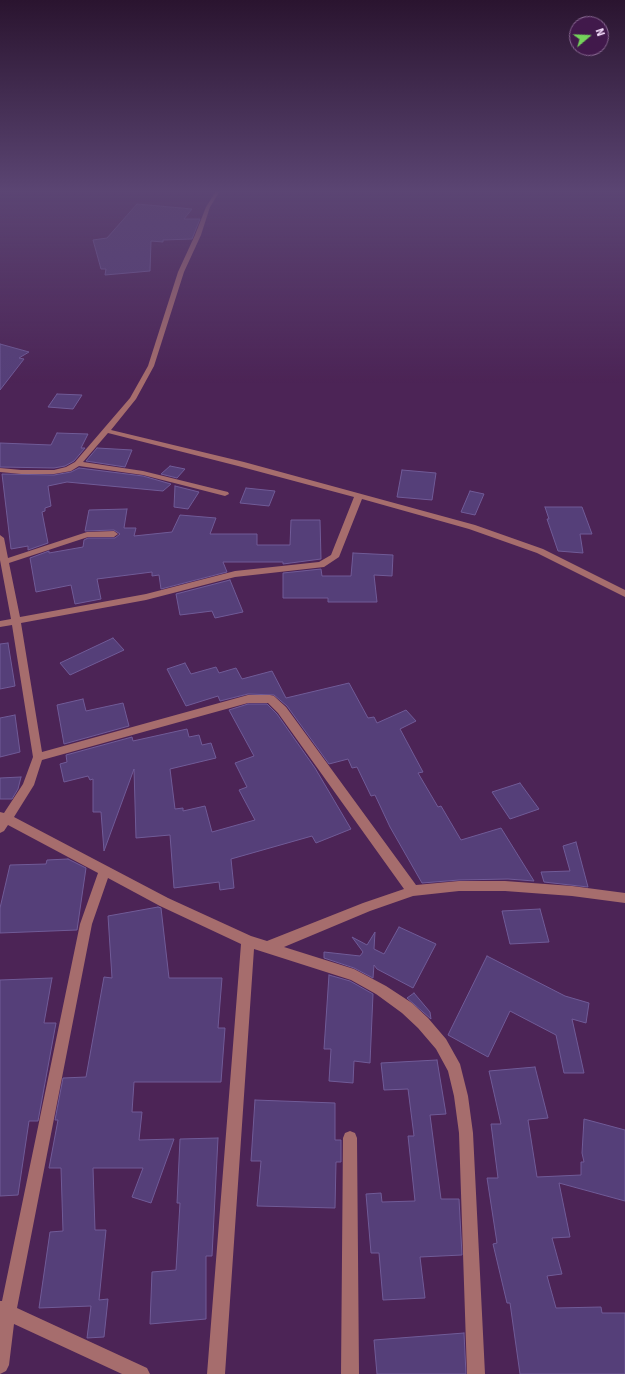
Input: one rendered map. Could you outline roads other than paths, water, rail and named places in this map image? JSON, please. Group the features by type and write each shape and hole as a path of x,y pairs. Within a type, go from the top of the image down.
{"street":[{"path":"0,470 21,472 54,472 68,469 78,464 86,457 133,399 151,366 181,272 189,255"},
{"path":"107,430 241,464 472,527 533,548 571,565 625,594"},
{"path":"78,464 143,473 225,494"},
{"path":"0,624 146,597 241,573 321,565 334,557 338,550 359,496"},
{"path":"5,562 87,535 114,534"},
{"path":"0,538 1,551 5,562 16,621 38,757 28,785 2,821 105,871 164,902 248,941 354,975 381,990 407,1008 441,1044 456,1069 466,1133 476,1374"},
{"path":"38,757 248,699 270,699 282,710 413,891"},
{"path":"0,1365 4,1310 58,1067 86,924 105,871"},
{"path":"268,947 367,907 413,891 459,886 505,886 572,891 625,898"},
{"path":"216,1374 248,941"},
{"path":"350,1138 350,1374"},
{"path":"4,1310 142,1374"}]}
